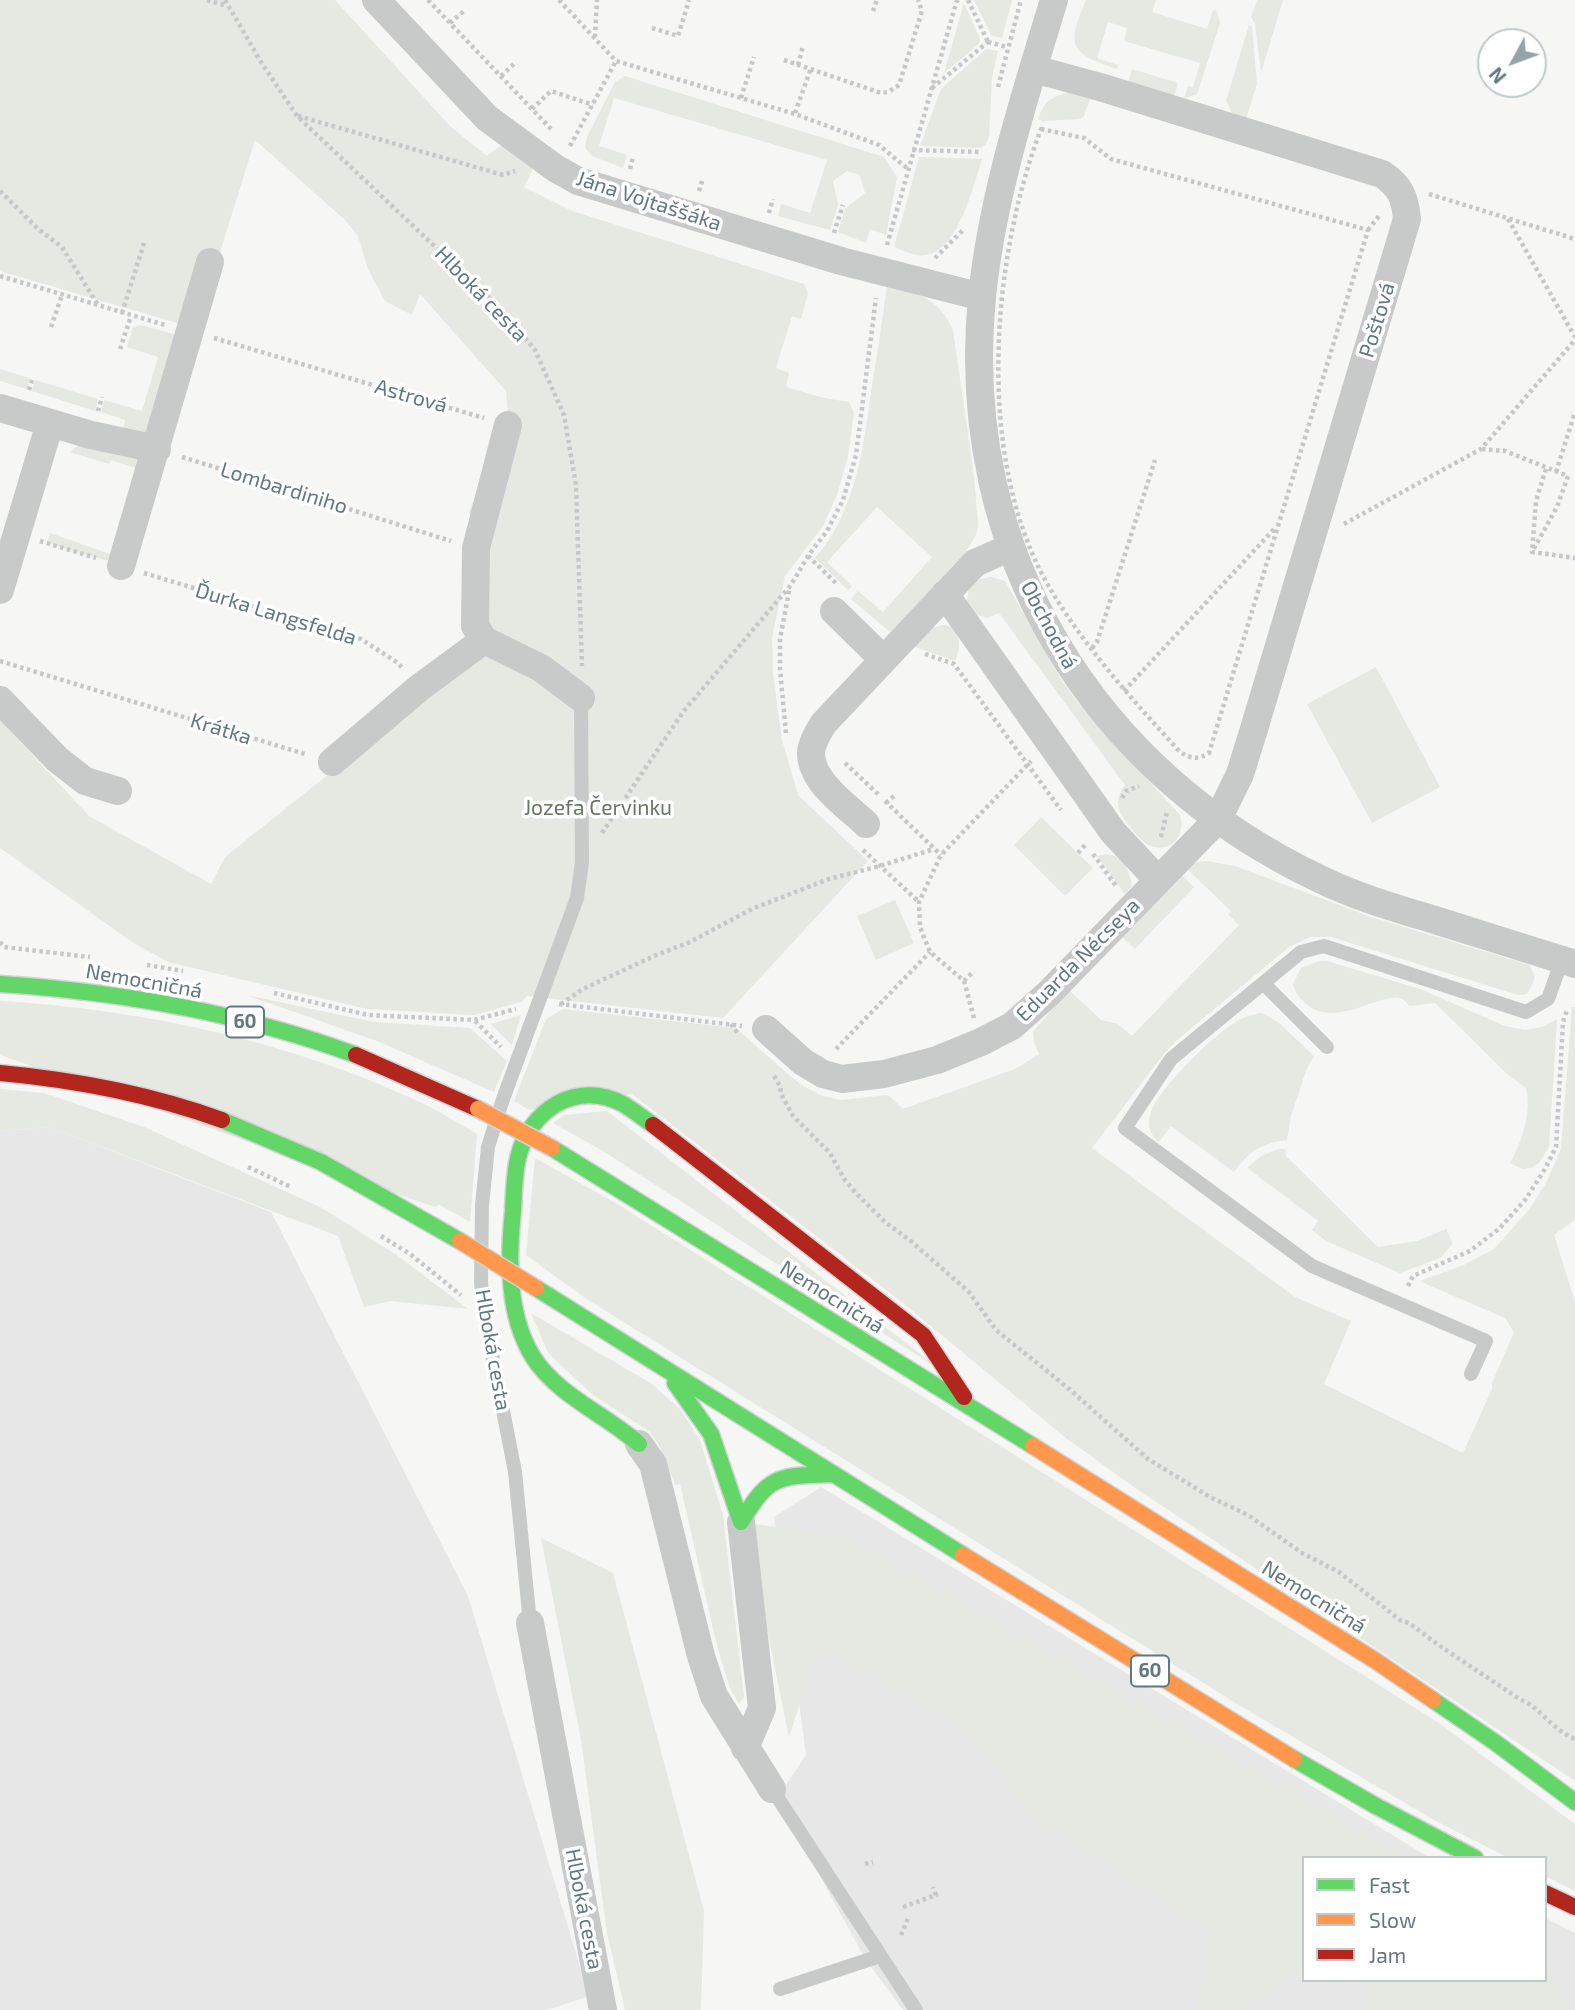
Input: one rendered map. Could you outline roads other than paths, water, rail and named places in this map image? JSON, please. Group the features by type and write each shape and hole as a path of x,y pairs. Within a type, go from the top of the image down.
{"main road":[{"name":"Nemocničná","path":"0,984 42,986 133,998 290,1033 416,1079 478,1109 552,1148 647,1205 1376,1661 1496,1743 1575,1802"},
{"name":"60","path":"0,1073 50,1078 139,1093 246,1128 321,1162 460,1241 831,1474 1296,1760 1426,1834 1471,1856"},
{"path":"639,1444 622,1429 555,1383 533,1357 517,1321 509,1249 518,1157 534,1123 553,1104 585,1094 621,1102 676,1141 923,1335 971,1408"},
{"path":"665,1369 710,1434 741,1522"},
{"path":"741,1522 754,1500 771,1483 791,1477 831,1474"},
{"path":"1547,1894 1575,1907"}],"street":[{"name":"Jána Vojtaššáka","path":"376,0 487,118 568,157 578,180 881,271 982,297"},
{"name":"Obchodná","path":"1054,0 990,236 982,297 979,386 996,498 1011,547 1044,623 1100,709 1129,742 1161,773 1218,819 1288,862 1356,894 1568,962"},
{"name":"Poštová","path":"1034,69 1382,174 1394,182 1405,198 1407,219 1301,572 1240,774 1218,819"},
{"path":"121,566 157,449 179,328 210,261"},
{"path":"0,408 91,435 157,449"},
{"path":"0,590 50,423"},
{"path":"508,425 475,548 475,626 484,640 541,668 581,698"},
{"path":"866,824 819,779 811,753 816,736 824,723 975,564 1011,547"},
{"name":"Eduarda Nécseya","path":"945,594 1104,820 1157,879"},
{"path":"837,599 890,652"},
{"path":"332,762 419,688 484,640"},
{"path":"0,700 57,759 85,781 118,792"},
{"name":"Eduarda Nécseya","path":"753,1033 822,1074 842,1079 884,1074 937,1060 981,1042 1012,1026 1048,993 1218,819"},
{"path":"639,1444 653,1464 701,1656 714,1696 772,1789"},
{"path":"741,1522 762,1708 746,1748"},
{"name":"Hlboká cesta","path":"530,1623 603,2010"}],"lane":[{"name":"Hlboká cesta","path":"530,1623 516,1472 484,1313 481,1282 482,1205 488,1147 577,898 582,862 581,698"},
{"path":"1472,1374 1486,1340 1312,1266 1125,1128 1171,1059 1301,952 1324,946 1526,1012 1548,999 1568,962"},
{"path":"1264,984 1327,1047"},
{"path":"772,1789 916,2010"},
{"path":"780,1989 880,1956"}],"park label":[{"name":"Jozefa Červinku","path":"598,808"}]}
